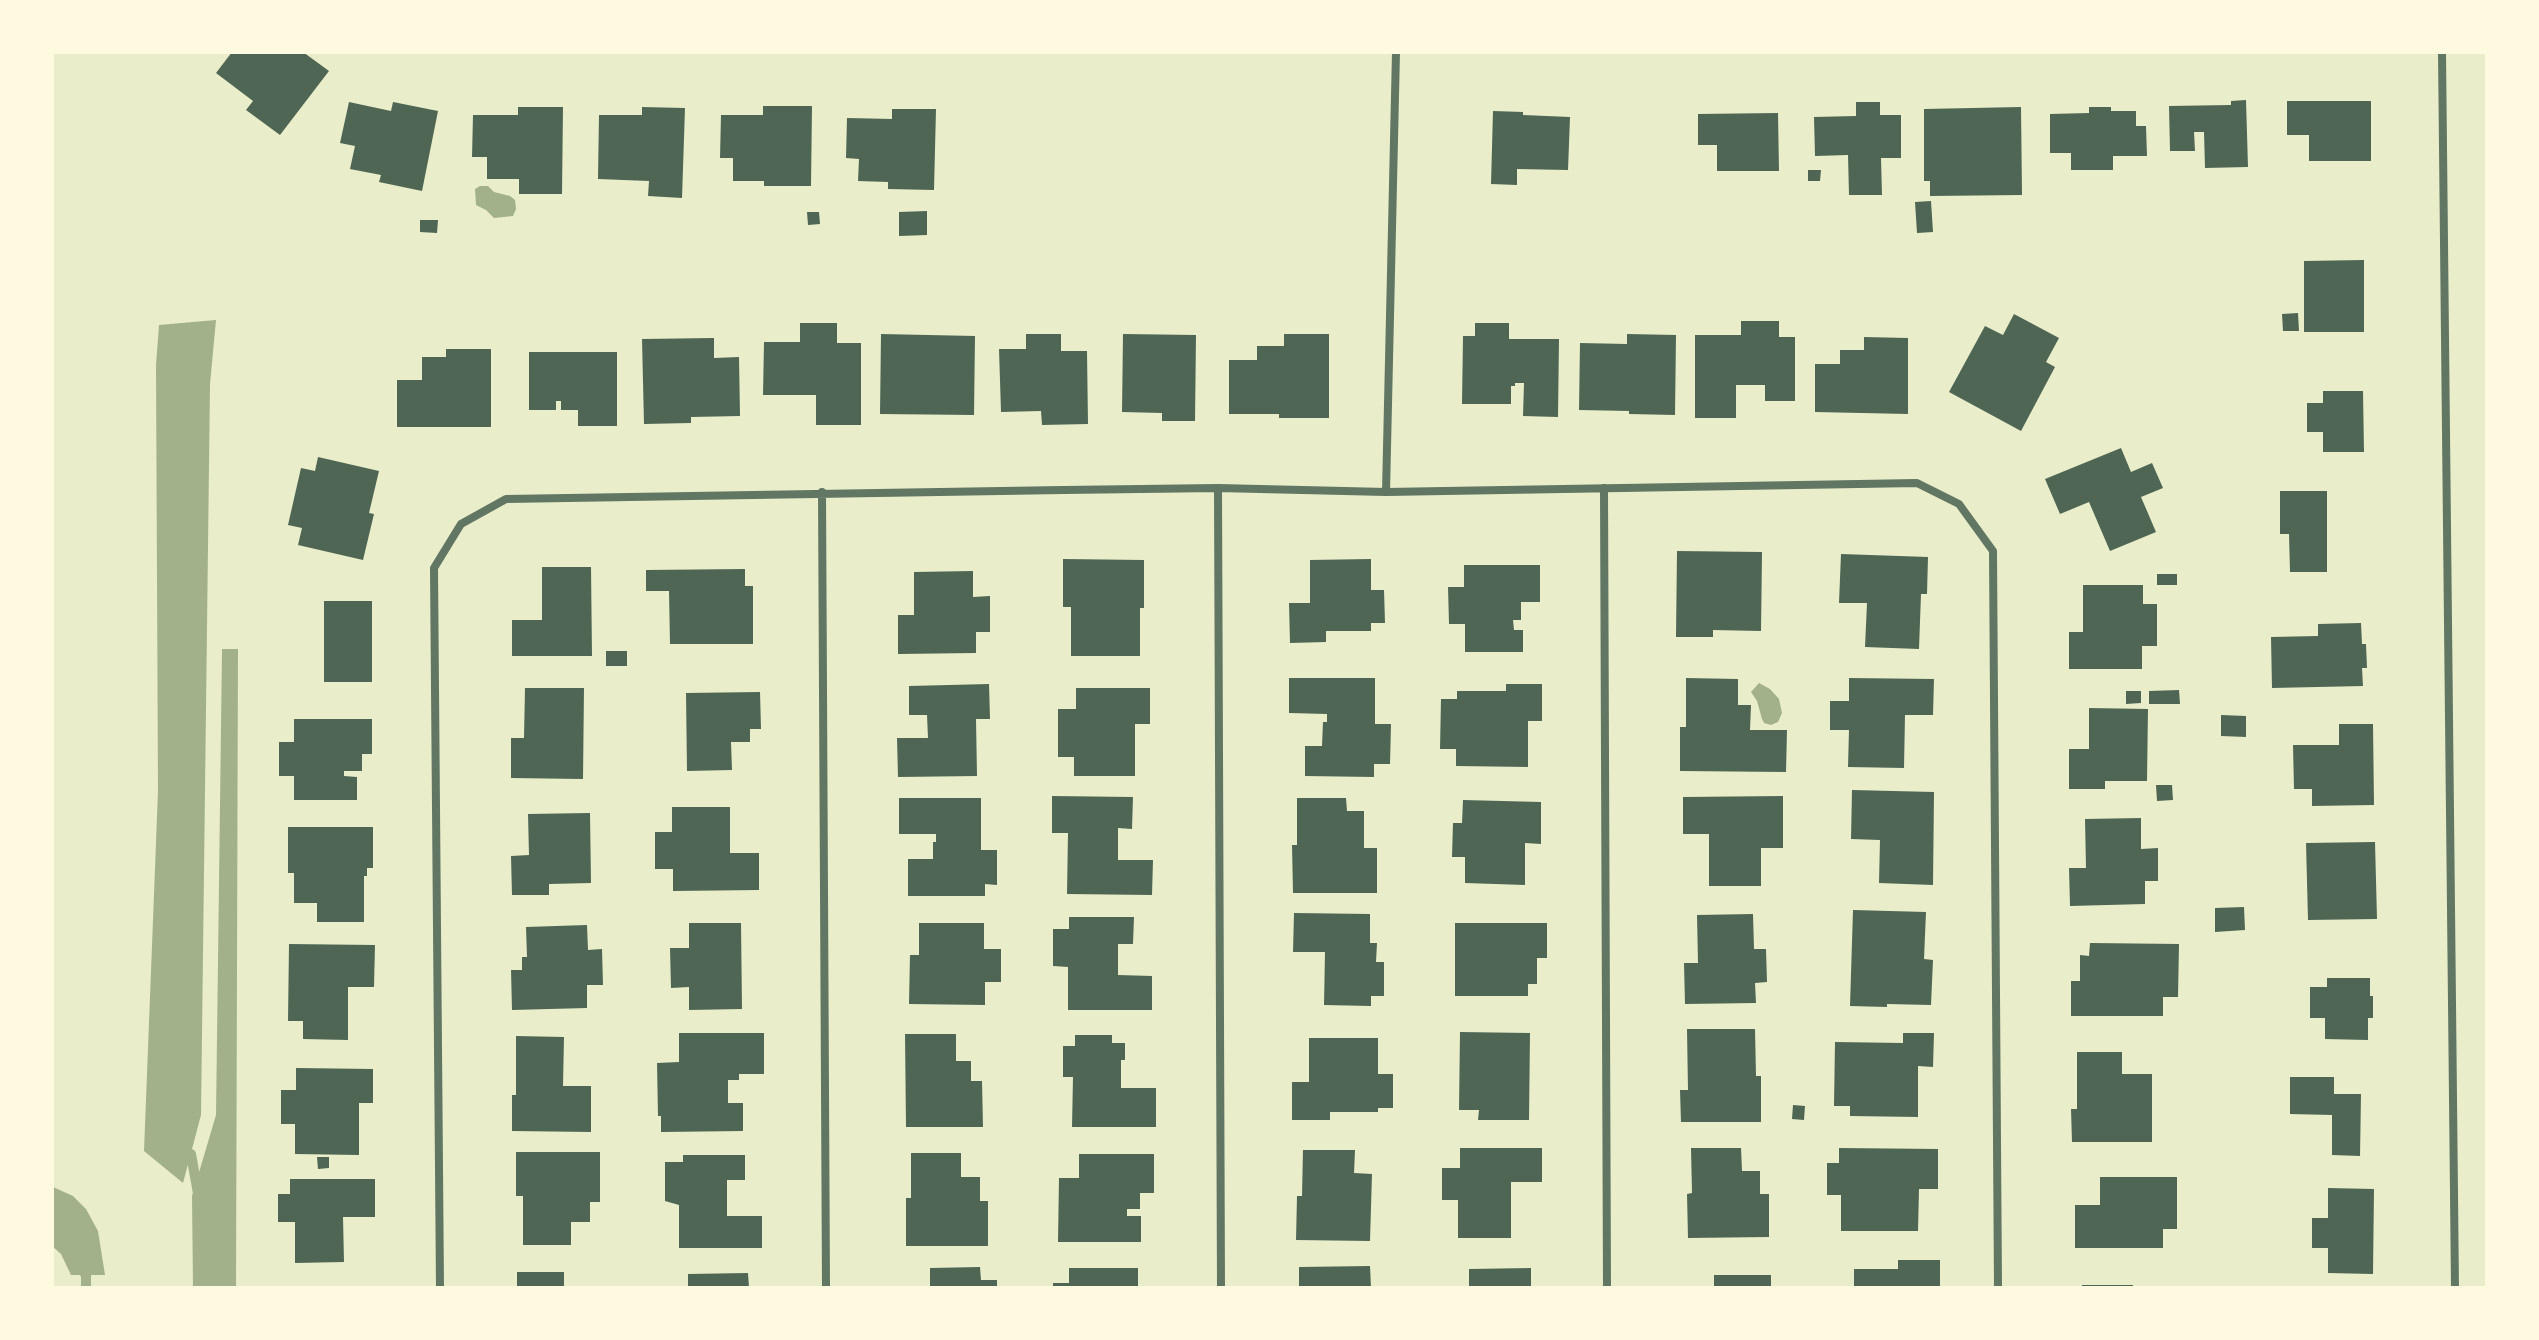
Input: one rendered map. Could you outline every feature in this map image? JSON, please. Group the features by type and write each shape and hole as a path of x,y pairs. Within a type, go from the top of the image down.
{"street":[{"path":"1386,492 1396,52"},
{"path":"2442,52 2455,1288"},
{"path":"440,1288 434,568 461,524 506,499 822,492 1218,488 1386,492 1917,483 1959,504 1993,551 1998,1288"},
{"path":"1218,488 1221,1288"},
{"path":"1604,488 1607,1288"},
{"path":"822,492 826,1288"}],"shaded area":[{"path":"488,186 494,192 515,200 513,216 494,218 476,205 475,189"},
{"path":"216,320 210,384 201,1115 183,1183 144,1151 158,791 156,365 159,325"},
{"path":"222,649 238,649 236,1288 193,1288 192,1196 216,1115"},
{"path":"52,650 53,1187 73,1196 86,1209 98,1231 105,1275 71,1275 61,1254 52,1246"},
{"path":"1759,683 1779,699 1782,713 1778,722 1771,725 1764,723 1751,692"}],"building":[{"path":"232,52 303,52 329,71 280,135 246,110 253,101 216,73"},
{"path":"2246,100 2248,167 2205,168 2204,132 2194,132 2195,151 2170,151 2169,106 2231,105 2231,101"},
{"path":"2287,101 2371,101 2371,161 2309,161 2309,135 2287,135"},
{"path":"349,102 391,111 393,102 438,111 422,191 379,182 381,175 350,169 355,146 340,143"},
{"path":"1856,102 1880,102 1880,115 1901,115 1901,158 1881,158 1882,195 1849,195 1848,155 1815,156 1814,117 1856,116"},
{"path":"763,106 812,106 811,186 764,186 764,181 733,181 733,158 720,158 721,115 763,115"},
{"path":"518,107 563,107 562,194 519,194 519,179 487,179 487,157 472,157 473,115 518,115"},
{"path":"642,107 685,108 682,198 648,196 649,181 598,179 599,115 642,115"},
{"path":"2021,107 2022,195 1930,196 1930,181 1924,181 1924,109"},
{"path":"2089,107 2136,111 2136,126 2146,126 2147,156 2113,156 2113,170 2071,170 2071,153 2050,153 2050,114 2089,113"},
{"path":"892,109 936,109 934,190 888,189 888,182 858,181 859,159 846,158 847,118 892,119"},
{"path":"1493,111 1570,117 1568,170 1517,169 1517,185 1491,184"},
{"path":"1778,113 1779,171 1717,171 1717,145 1698,145 1698,114"},
{"path":"1808,170 1821,170 1820,181 1808,181"},
{"path":"1931,201 1933,232 1917,233 1915,202"},
{"path":"927,211 927,235 899,236 899,212"},
{"path":"807,212 819,212 820,224 808,225"},
{"path":"420,220 438,220 437,233 420,232"},
{"path":"2364,260 2364,332 2304,332 2304,261"},
{"path":"2298,313 2299,331 2283,331 2282,314"},
{"path":"2014,314 2059,338 2046,362 2055,367 2021,431 1949,392 1985,326 2003,335"},
{"path":"1741,321 1779,321 1779,337 1795,337 1795,401 1765,401 1765,385 1736,385 1736,418 1695,418 1695,335 1741,335"},
{"path":"800,323 837,323 837,343 861,343 861,425 816,425 816,395 763,395 764,342 800,342"},
{"path":"1475,323 1509,323 1509,339 1559,339 1558,417 1523,416 1524,383 1511,386 1511,404 1462,404 1463,336 1475,336"},
{"path":"881,334 975,336 974,415 880,414"},
{"path":"1026,334 1061,334 1061,351 1087,351 1088,424 1042,425 1041,411 1001,412 999,349 1026,349"},
{"path":"1123,334 1196,335 1195,421 1162,421 1162,413 1122,412"},
{"path":"1284,334 1329,334 1329,418 1229,414 1229,360 1257,360 1257,346 1284,346"},
{"path":"1627,334 1676,335 1675,415 1579,410 1580,343 1627,344"},
{"path":"1864,337 1908,338 1908,414 1815,412 1815,364 1840,364 1840,350 1864,350"},
{"path":"714,338 714,358 739,357 740,416 691,417 691,423 644,424 642,339"},
{"path":"446,349 491,349 491,427 397,427 397,380 422,380 422,357 446,357"},
{"path":"529,352 617,352 617,426 578,426 578,410 561,410 561,401 556,401 556,410 529,410"},
{"path":"2323,391 2363,391 2364,452 2323,452 2323,432 2307,432 2307,403 2323,403"},
{"path":"2121,448 2131,472 2152,463 2163,488 2141,497 2156,532 2110,551 2089,502 2060,514 2045,479"},
{"path":"318,457 379,471 369,513 374,514 363,560 298,545 302,528 288,525 301,468 315,471"},
{"path":"2280,491 2327,491 2327,572 2290,572 2289,534 2280,534"},
{"path":"1677,551 1762,552 1761,631 1713,630 1713,637 1676,637"},
{"path":"1841,554 1928,557 1927,594 1921,594 1919,649 1865,647 1867,603 1839,603"},
{"path":"1063,559 1144,560 1140,656 1071,656 1071,607 1063,607"},
{"path":"1371,559 1371,590 1384,590 1385,623 1371,623 1371,631 1326,631 1326,642 1290,643 1289,603 1310,603 1310,560"},
{"path":"1464,565 1540,565 1540,602 1521,602 1521,620 1513,620 1514,630 1523,630 1523,652 1465,652 1465,624 1449,624 1448,587 1464,587"},
{"path":"542,567 591,567 592,656 512,656 512,620 542,620"},
{"path":"745,569 745,586 753,586 753,644 670,644 669,591 646,591 646,570"},
{"path":"973,571 973,597 990,596 990,632 976,632 976,653 898,654 898,615 914,615 914,572"},
{"path":"2157,574 2177,574 2177,585 2157,585"},
{"path":"2083,585 2143,585 2143,604 2157,604 2157,646 2142,646 2142,669 2069,669 2069,632 2083,632"},
{"path":"324,601 372,601 372,682 324,682"},
{"path":"2361,623 2367,668 2362,668 2363,686 2272,688 2271,637 2318,636 2318,624"},
{"path":"606,651 627,651 627,666 606,666"},
{"path":"1289,678 1375,678 1375,724 1391,724 1390,764 1374,764 1374,777 1305,776 1305,746 1322,746 1323,722 1327,722 1327,714 1289,713"},
{"path":"1686,678 1738,679 1738,705 1751,705 1750,730 1787,730 1786,772 1680,771 1680,727 1686,727"},
{"path":"1849,678 1934,679 1933,715 1905,715 1904,768 1848,767 1849,730 1830,730 1830,701 1849,701"},
{"path":"989,684 990,719 976,719 977,776 898,777 897,738 928,738 927,715 909,715 909,686"},
{"path":"1506,684 1542,684 1542,721 1528,721 1528,767 1456,766 1456,749 1440,749 1441,699 1457,699 1457,691 1506,691"},
{"path":"525,688 584,688 583,779 511,778 511,738 524,738"},
{"path":"1076,688 1150,688 1150,724 1135,724 1135,776 1074,776 1074,757 1058,757 1058,709 1076,709"},
{"path":"2179,690 2180,704 2149,704 2149,691"},
{"path":"2126,691 2141,691 2141,703 2126,704"},
{"path":"760,692 761,729 750,729 750,742 731,742 732,770 687,771 686,693"},
{"path":"2089,708 2148,709 2147,781 2105,781 2105,789 2069,789 2069,749 2089,749"},
{"path":"2221,715 2246,716 2246,737 2221,736"},
{"path":"294,719 372,719 372,754 362,754 362,771 344,771 344,776 357,777 357,800 294,800 294,776 279,776 279,742 294,742"},
{"path":"2339,724 2373,724 2374,805 2312,806 2312,789 2294,789 2293,745 2339,745"},
{"path":"2156,785 2172,785 2173,800 2157,801"},
{"path":"1852,790 1934,792 1933,885 1879,883 1880,840 1851,839"},
{"path":"1052,796 1133,797 1132,829 1118,828 1118,860 1153,860 1152,895 1067,894 1068,833 1052,833"},
{"path":"1783,796 1783,848 1761,848 1761,886 1709,886 1709,834 1683,834 1683,797"},
{"path":"899,798 981,798 981,850 997,850 997,885 985,884 985,896 908,896 908,859 933,859 936,834 899,834"},
{"path":"1297,798 1346,798 1347,811 1364,811 1364,848 1377,848 1377,893 1293,893 1292,845 1297,845"},
{"path":"1463,800 1541,802 1541,844 1525,843 1525,885 1465,883 1465,857 1452,857 1453,823 1462,823"},
{"path":"672,807 730,807 730,853 759,853 759,890 673,891 673,869 655,869 655,832 672,832"},
{"path":"590,813 591,883 549,884 549,895 512,895 511,856 529,855 528,814"},
{"path":"2141,818 2141,849 2158,848 2158,881 2145,881 2145,904 2070,906 2069,868 2086,868 2085,819"},
{"path":"288,827 373,827 373,868 367,868 367,876 364,876 364,922 317,922 317,903 294,903 294,873 288,873"},
{"path":"2375,842 2377,919 2308,920 2306,843"},
{"path":"2244,907 2245,930 2215,932 2215,908"},
{"path":"1853,910 1926,912 1924,959 1933,960 1931,1005 1850,1006"},
{"path":"1294,913 1370,914 1370,943 1377,943 1376,962 1384,962 1384,996 1371,996 1371,1006 1324,1005 1325,952 1293,952"},
{"path":"1753,914 1754,949 1766,949 1767,982 1755,983 1756,1003 1685,1004 1684,963 1698,963 1697,915"},
{"path":"1069,917 1134,917 1133,944 1118,944 1118,975 1152,976 1152,1010 1068,1010 1068,967 1053,966 1053,929 1069,929"},
{"path":"689,923 741,923 742,1009 689,1010 689,987 671,988 670,948 689,948"},
{"path":"919,923 984,923 984,949 1001,949 1001,982 985,982 985,1005 909,1004 910,955 919,955"},
{"path":"1455,923 1547,923 1547,958 1537,958 1537,984 1528,984 1528,996 1455,996"},
{"path":"587,925 588,950 602,949 603,985 587,985 587,1008 512,1010 511,970 522,970 522,957 527,957 526,927"},
{"path":"2090,943 2179,944 2178,997 2163,997 2163,1016 2071,1016 2071,981 2080,981 2080,955 2089,956"},
{"path":"289,944 375,945 374,987 348,987 348,1040 303,1039 303,1021 288,1021"},
{"path":"2327,978 2370,978 2373,1018 2368,1018 2368,1040 2325,1039 2325,1018 2310,1018 2310,987 2327,987"},
{"path":"1687,1029 1755,1029 1756,1076 1761,1076 1761,1122 1681,1122 1680,1090 1688,1090"},
{"path":"1460,1032 1530,1033 1529,1120 1478,1120 1479,1110 1459,1110"},
{"path":"679,1033 764,1033 764,1074 739,1074 739,1080 728,1080 728,1103 743,1103 743,1131 661,1132 657,1063 679,1062"},
{"path":"1903,1033 1934,1033 1933,1067 1918,1066 1918,1117 1850,1116 1850,1106 1834,1106 1835,1042 1903,1043"},
{"path":"905,1034 956,1034 956,1061 971,1061 971,1081 982,1081 983,1127 906,1127"},
{"path":"1075,1035 1112,1035 1112,1043 1125,1043 1125,1060 1121,1060 1121,1088 1156,1088 1156,1127 1072,1127 1073,1077 1063,1077 1063,1046 1075,1046"},
{"path":"516,1036 564,1037 563,1086 591,1086 591,1132 512,1131 512,1095 516,1095"},
{"path":"1309,1038 1378,1038 1378,1074 1393,1074 1393,1108 1378,1108 1378,1112 1330,1112 1330,1120 1292,1120 1292,1082 1309,1082"},
{"path":"2077,1052 2122,1052 2122,1074 2152,1074 2152,1142 2072,1142 2071,1109 2077,1109"},
{"path":"296,1068 373,1069 373,1103 359,1103 359,1155 295,1154 295,1124 281,1124 281,1090 296,1090"},
{"path":"2290,1077 2334,1077 2334,1094 2361,1094 2360,1156 2332,1155 2332,1115 2290,1114"},
{"path":"1793,1105 1805,1106 1804,1120 1792,1119"},
{"path":"1460,1148 1542,1148 1542,1182 1511,1182 1511,1238 1458,1238 1458,1200 1442,1200 1442,1168 1460,1168"},
{"path":"1691,1148 1741,1148 1742,1171 1760,1171 1760,1194 1769,1194 1769,1237 1688,1238 1687,1194 1692,1193"},
{"path":"1839,1148 1938,1149 1938,1189 1919,1189 1918,1231 1841,1231 1841,1195 1827,1195 1827,1163 1839,1163"},
{"path":"1303,1150 1355,1150 1354,1173 1372,1174 1370,1241 1296,1240 1297,1196 1302,1196"},
{"path":"516,1152 600,1152 600,1202 590,1202 590,1222 571,1222 571,1245 523,1245 523,1196 516,1196"},
{"path":"911,1153 961,1153 961,1177 980,1177 980,1201 988,1201 988,1246 906,1246 906,1198 911,1198"},
{"path":"1079,1154 1154,1154 1154,1193 1140,1193 1140,1209 1127,1209 1127,1216 1141,1216 1141,1242 1058,1242 1059,1178 1079,1178"},
{"path":"683,1155 745,1155 745,1180 727,1180 727,1216 762,1216 762,1248 679,1248 679,1205 665,1201 665,1162 683,1162"},
{"path":"317,1157 329,1157 329,1168 318,1169"},
{"path":"2100,1177 2177,1177 2177,1229 2163,1229 2163,1248 2075,1248 2075,1205 2100,1205"},
{"path":"290,1179 375,1179 375,1217 343,1217 344,1262 295,1263 295,1222 278,1222 278,1194 290,1194"},
{"path":"2328,1188 2374,1189 2373,1274 2328,1273 2328,1248 2312,1248 2312,1218 2328,1218"},
{"path":"1898,1260 1940,1260 1940,1288 1854,1288 1854,1269 1898,1269"},
{"path":"1370,1266 1371,1288 1299,1288 1299,1267"},
{"path":"980,1267 981,1280 997,1280 997,1288 930,1288 930,1268"},
{"path":"1069,1268 1138,1268 1138,1288 1053,1288 1053,1283 1069,1283"},
{"path":"1531,1268 1531,1288 1469,1288 1469,1269"},
{"path":"517,1272 564,1272 564,1288 517,1288"},
{"path":"748,1273 749,1288 688,1288 688,1274"},
{"path":"1714,1275 1771,1275 1771,1288 1714,1288"},
{"path":"2082,1285 2133,1285 2133,1288 2082,1288"}],"waterway":[{"path":"191,1154 199,1199"},
{"path":"78,1265 86,1275 86,1288"}]}
